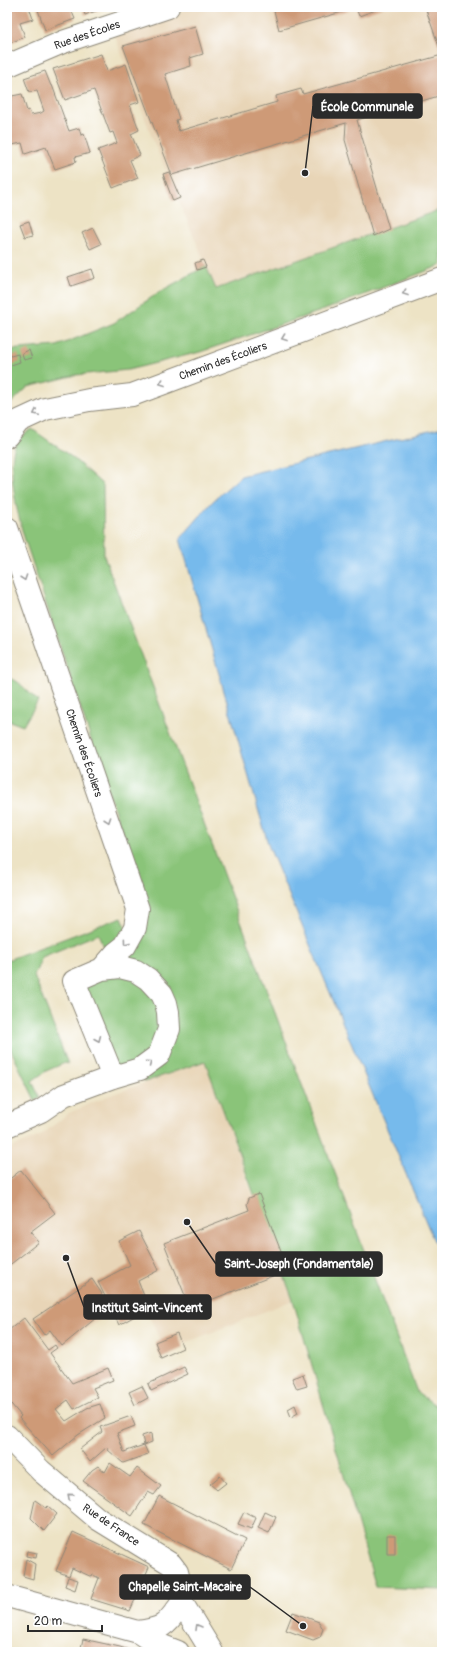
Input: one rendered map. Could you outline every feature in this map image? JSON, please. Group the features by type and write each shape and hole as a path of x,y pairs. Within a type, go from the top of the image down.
{"street":[{"name":"Rue des Écoles","path":"7,66 63,42 168,7"},
{"name":"Chemin des Écoliers","path":"7,436 19,422 45,409 89,400 132,395 442,279"},
{"name":"Chemin des Écoliers","path":"7,528 138,909 135,928 125,946 116,953 102,969"},
{"name":"Chemin des Écoliers","path":"7,1126 41,1111 64,1095 113,1076 140,1069 159,1055 169,1029 166,1003 162,994 148,979 136,971 120,967 102,969 74,981 113,1076"},
{"name":"Rue de France","path":"7,1436 41,1471 98,1519 171,1564 176,1572 180,1584 182,1603 212,1652"},
{"path":"7,1596 138,1632 155,1643 178,1652"},
{"path":"138,1632 158,1629 169,1621 182,1603"}],"shaded area":[{"path":"192,7 442,7 442,209 216,289 152,138 114,33"},
{"path":"205,1061 255,1203 293,1300 165,1351 137,1290 7,1394 7,1150 40,1136 69,1113 108,1096"}],"green space":[{"path":"442,209 442,265 324,310 200,352 128,370 76,375 28,387 7,407 7,350 57,346 114,323 161,291 206,266 216,289"},
{"path":"32,429 73,458 103,485 104,556 417,1392 442,1410 442,1590 376,1587 293,1300 205,1061 145,1082 140,1069 113,1077 74,981 112,948 103,945 98,934 42,957 34,976 68,1064 65,1063 46,1071 32,1081 40,1098 35,1100 7,1042 7,960 122,917 130,936 138,909 149,906 112,803 21,528 12,474 12,461 14,449 18,441"},
{"path":"7,677 18,682 38,701 23,726 7,720"}],"water":[{"path":"442,428 442,1260 269,847 180,539 213,501 241,476"}],"building":[{"path":"7,7 29,7 33,19 20,23 25,37 7,44"},
{"path":"37,7 70,7 75,19 45,30"},
{"path":"82,7 107,7 85,15"},
{"path":"273,7 384,7 359,16 356,8 279,30"},
{"path":"425,7 442,7 442,55"},
{"path":"195,26 203,54 190,58 191,66 165,74 179,119 176,120 179,131 277,102 276,96 301,89 303,94 442,55 442,95 357,120 389,229 373,236 345,140 346,123 172,175 123,46"},
{"path":"101,54 107,71 126,64 139,102 130,105 139,130 131,134 140,155 130,160 138,178 113,188 98,150 117,143 113,132 110,133 94,90 65,100 53,69"},
{"path":"45,71 51,86 52,85 69,131 79,128 81,135 84,134 90,153 75,157 76,162 55,169 46,147 25,154 22,143 7,146 7,97 22,94 27,111 29,110 31,115 44,111 37,91 29,92 24,78"},
{"path":"169,172 180,198 173,201 163,174"},
{"path":"29,221 33,235 25,237 20,224"},
{"path":"93,228 101,244 90,249 82,233"},
{"path":"203,260 206,267 197,270 195,263"},
{"path":"92,269 95,278 71,286 68,277"},
{"path":"29,350 32,358 24,360 22,353"},
{"path":"18,354 20,362 8,366 7,357"},
{"path":"21,1170 55,1213 30,1232 39,1242 7,1267 7,1181"},
{"path":"259,1194 288,1270 190,1308 164,1243 249,1210 247,1204 249,1198"},
{"path":"139,1231 159,1270 138,1281 149,1308 119,1325 98,1282 130,1265 119,1241"},
{"path":"92,1279 102,1294 100,1296 108,1308 62,1346 50,1330 44,1335 33,1319"},
{"path":"24,1318 48,1350 55,1345 57,1348 50,1353 72,1383 108,1368 113,1380 93,1388 98,1397 74,1409 68,1400 56,1409 66,1421 87,1408 100,1404 105,1418 78,1435 53,1456 19,1418 21,1416 7,1399 7,1328 9,1330"},
{"path":"177,1333 183,1348 161,1358 155,1342"},
{"path":"184,1367 188,1374 151,1391 148,1384"},
{"path":"303,1374 307,1386 297,1389 292,1378"},
{"path":"142,1386 148,1398 135,1405 129,1392"},
{"path":"295,1405 298,1413 291,1417 288,1409"},
{"path":"131,1416 135,1426 117,1433 124,1452 144,1445 148,1454 123,1463 108,1450 107,1447 90,1462 80,1449 102,1432 100,1427"},
{"path":"151,1433 152,1442 144,1445 142,1436"},
{"path":"110,1463 130,1477 137,1468 161,1486 154,1495 148,1492 132,1516 83,1481 92,1470 98,1466 105,1472"},
{"path":"220,1476 226,1483 217,1490 210,1484"},
{"path":"159,1496 245,1540 231,1569 144,1525"},
{"path":"35,1500 46,1508 48,1506 57,1514 44,1531 31,1518"},
{"path":"244,1512 256,1518 251,1529 238,1524"},
{"path":"265,1512 276,1517 269,1533 258,1528"},
{"path":"73,1532 149,1567 130,1611 91,1599 99,1578 93,1575 92,1577 72,1568 69,1576 56,1571"},
{"path":"387,1535 395,1535 395,1554 387,1554"},
{"path":"27,1551 37,1553 36,1558 26,1556"},
{"path":"26,1559 35,1564 33,1579 23,1576"},
{"path":"68,1577 78,1580 75,1590 65,1586"},
{"path":"293,1612 319,1622 323,1629 320,1637 313,1640 286,1630"},
{"path":"83,1639 120,1647 135,1652 80,1652"}],"place":[{"name":"École Communale","path":"305,173"},
{"name":"Saint-Joseph (Fondamentale)","path":"187,1222"},
{"name":"Institut Saint-Vincent","path":"66,1258"},
{"name":"Chapelle Saint-Macaire","path":"303,1626"}]}
